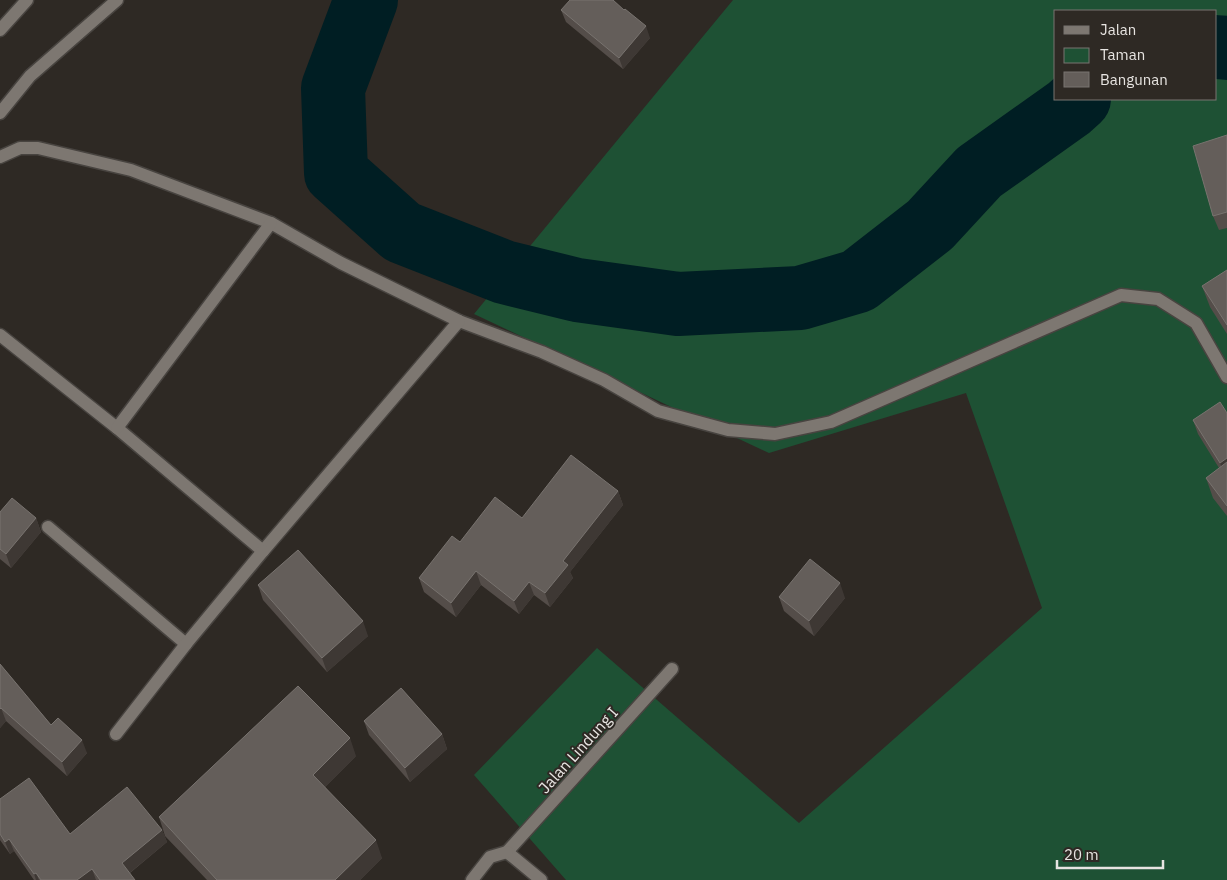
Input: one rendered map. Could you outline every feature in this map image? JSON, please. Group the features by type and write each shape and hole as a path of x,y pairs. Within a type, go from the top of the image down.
{"street":[{"path":"0,30 27,0"},
{"path":"0,113 30,76 117,0"},
{"path":"0,157 20,148 38,148 131,170 271,223 340,263 459,321 542,352 604,380 658,411 728,430 775,434 831,422 1121,295 1158,299 1196,323 1227,377"},
{"path":"117,428 271,223"},
{"path":"116,734 186,644 263,551 459,321"},
{"path":"0,335 117,428 263,551"},
{"path":"48,527 186,644"},
{"name":"Jalan Lindung I","path":"507,852 672,669"},
{"path":"472,880 490,857 507,852 541,880"}],"green space":[{"path":"733,0 1227,0 1227,880 566,880 474,775 597,648 799,823 1042,608 966,393 769,453 474,314"}],"building":[{"path":"570,0 613,0 646,26 619,58 561,10"},
{"path":"1227,135 1227,212 1213,216 1193,146"},
{"path":"1227,270 1227,325 1202,286"},
{"path":"1220,402 1227,413 1227,458 1220,463 1193,420"},
{"path":"571,455 618,491 563,561 568,565 545,593 529,582 514,601 476,571 451,603 419,578 452,536 460,542 495,497 522,518"},
{"path":"1227,462 1227,506 1206,478"},
{"path":"12,498 36,518 6,554 0,549 0,512"},
{"path":"298,550 363,621 322,658 258,585"},
{"path":"810,559 840,583 809,621 779,597"},
{"path":"0,664 51,725 58,718 82,740 62,762 0,709"},
{"path":"298,686 350,738 313,775 376,840 335,880 217,880 159,817"},
{"path":"401,688 442,734 405,768 364,721"},
{"path":"29,778 70,834 127,787 162,830 122,863 135,880 100,880 92,869 77,880 41,880 36,873 34,874 9,839 5,842 0,834 0,799"}],"waterway":[{"path":"366,0 333,88 336,173 402,232 504,272 577,290 678,304 800,298 858,281 930,225 979,172 1078,100"},
{"path":"1217,47 1227,48"}]}
